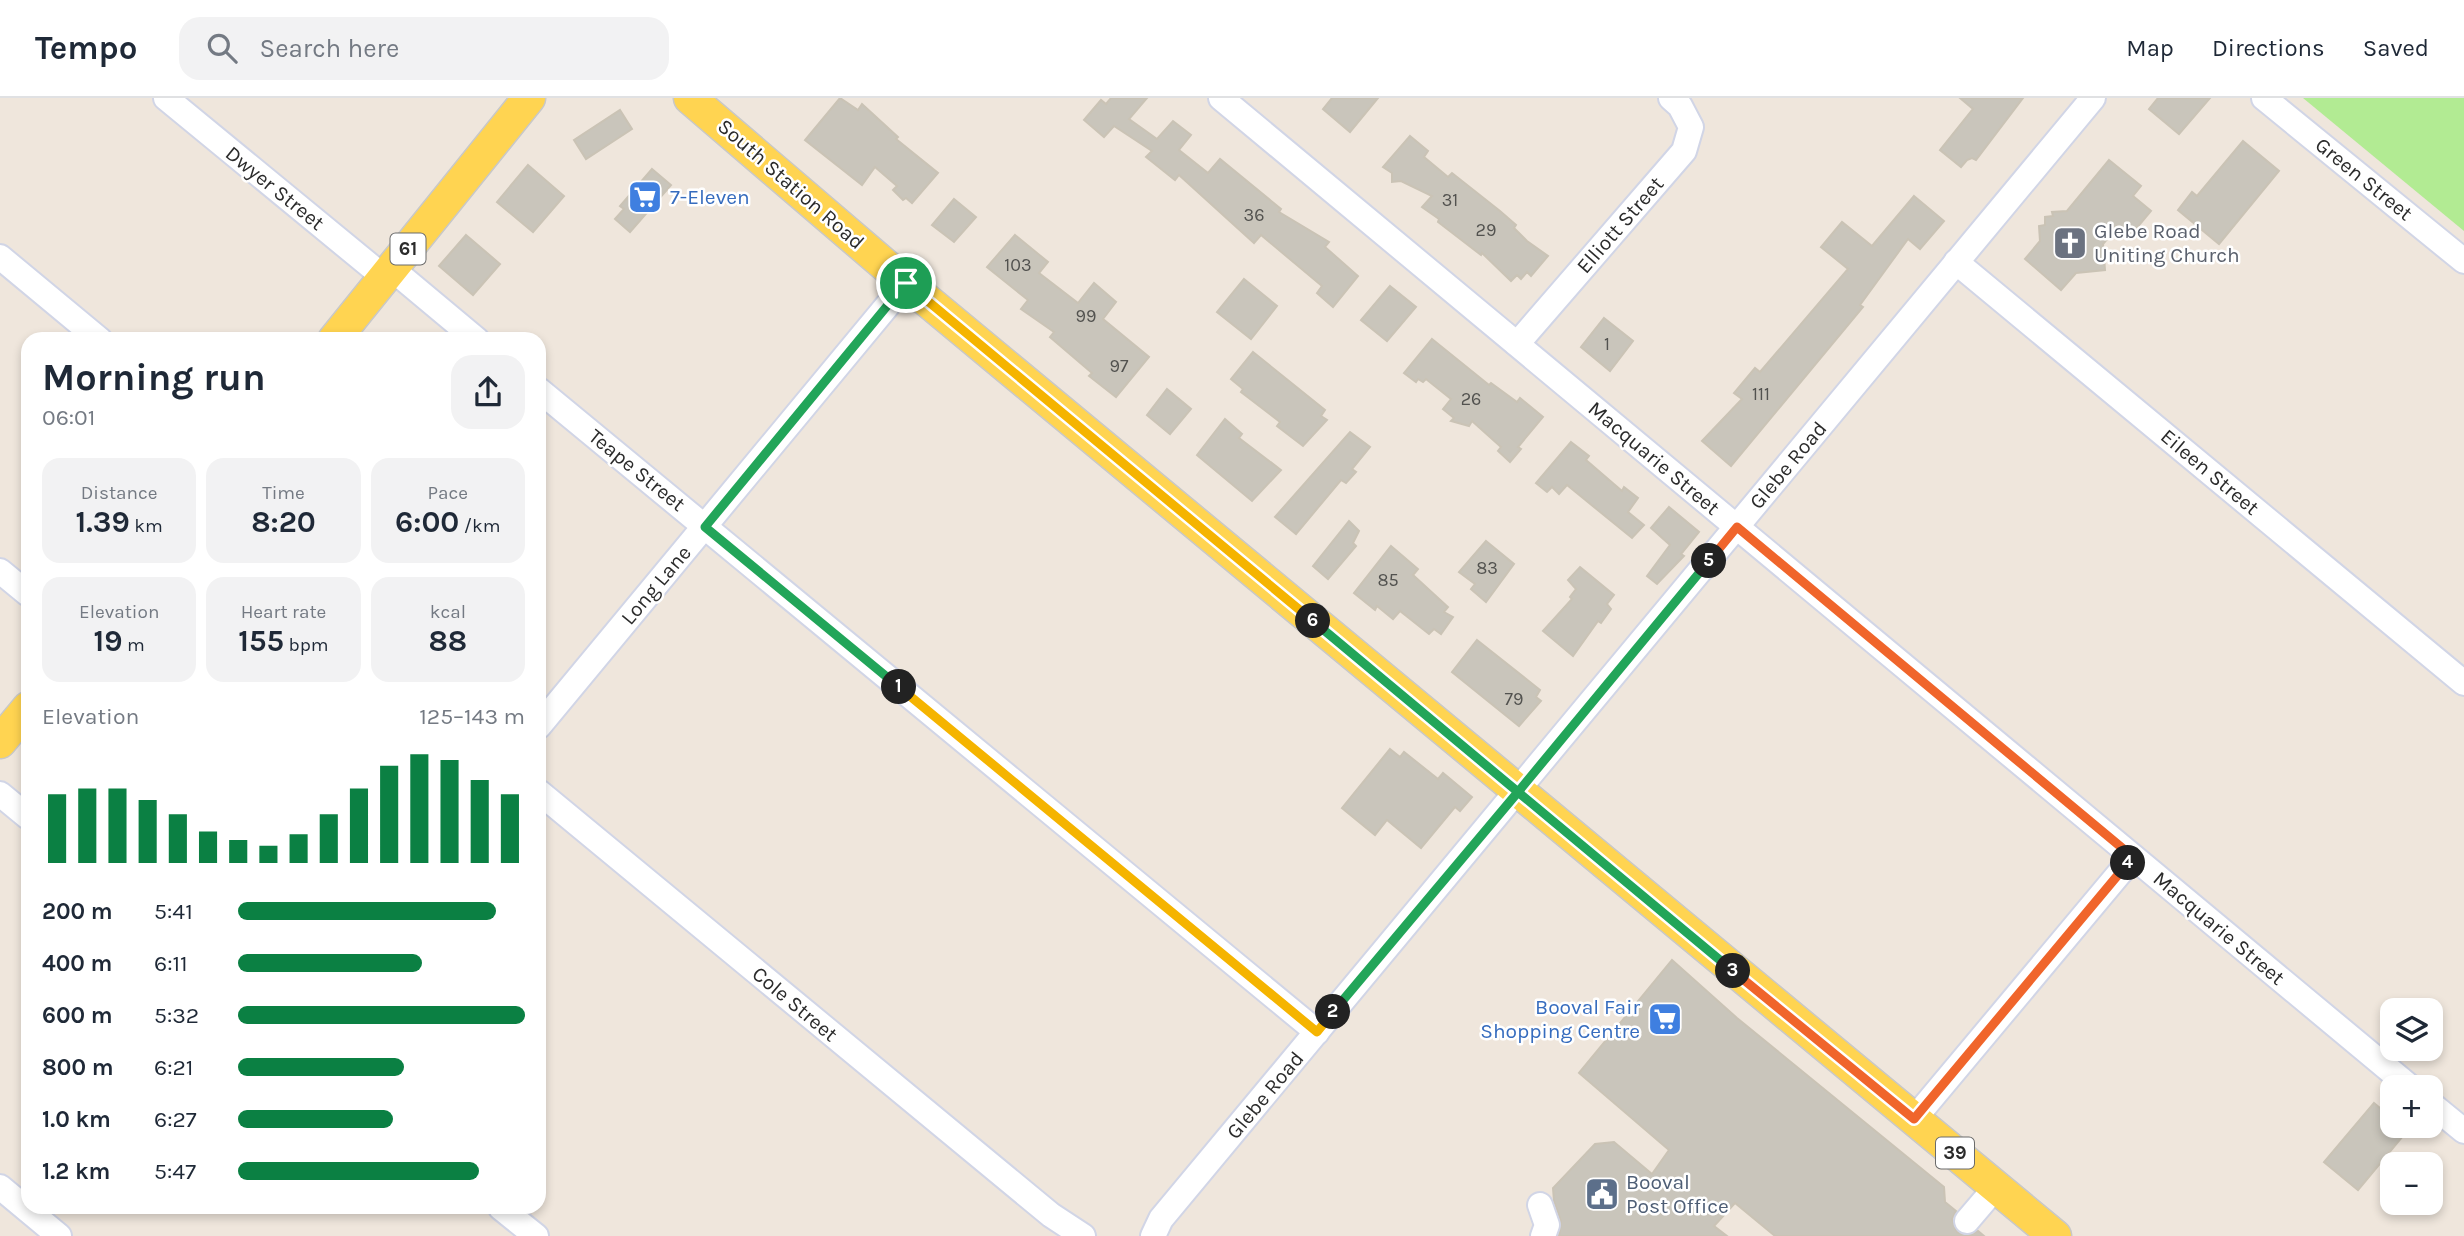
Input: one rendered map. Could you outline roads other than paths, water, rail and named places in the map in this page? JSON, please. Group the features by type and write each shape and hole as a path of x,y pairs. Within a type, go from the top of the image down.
{"main road":[{"name":"South Station Road","path":"690,98 906,283 2055,1236"},
{"name":"61","path":"340,332 515,105"},
{"path":"0,742 21,716"}],"street":[{"name":"Dwyer Street","path":"166,98 388,273"},
{"name":"Macquarie Street","path":"1221,98 2396,1075"},
{"name":"Elliott Street","path":"1517,344 1684,151 1691,127 1680,106 1671,98"},
{"name":"Green Street","path":"2264,98 2464,261"},
{"name":"Glebe Road","path":"1139,1236 1157,1228 1956,262 2086,100"},
{"path":"0,257 90,332"},
{"name":"Eileen Street","path":"1956,262 2464,683"},
{"path":"388,273 466,332"},
{"name":"Long Lane","path":"546,718 906,283"},
{"name":"Teape Street","path":"546,396 1317,1032"},
{"path":"0,571 21,588"},
{"path":"0,794 21,811"},
{"name":"Cole Street","path":"546,798 1056,1225 1083,1236"},
{"path":"1914,1119 2133,857"},
{"path":"2443,1114 2464,1131"},
{"path":"0,1187 21,1204"},
{"path":"1967,1221 1996,1187"},
{"path":"1540,1205 1547,1225 1543,1236"},
{"path":"33,1214 59,1236"},
{"path":"508,1214 536,1236"}],"place":[{"name":"7-Eleven","path":"645,197"},
{"name":"Glebe Road Uniting Church","path":"2070,243"},
{"name":"Booval Fair Shopping Centre","path":"1665,1019"},
{"name":"Booval Post Office","path":"1602,1194"}]}
